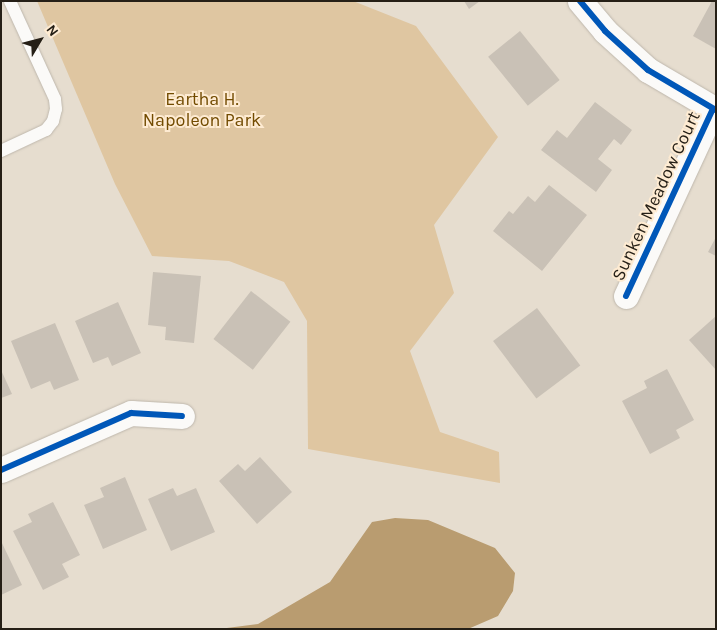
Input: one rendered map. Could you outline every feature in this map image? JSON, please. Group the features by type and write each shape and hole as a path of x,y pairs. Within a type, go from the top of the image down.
{"street":[{"path":"580,1 605,31 648,70 715,109"},
{"name":"Sunken Meadow Court","path":"626,296 715,109"},
{"path":"1,470 132,413 182,416"}],"lane":[{"path":"1,151 46,130 53,121 56,109 55,99 10,1"}],"green space":[{"name":"Eartha H. Napoleon Park","path":"37,1 353,1 416,26 498,137 434,225 454,293 410,351 440,432 499,452 500,483 308,449 307,321 284,282 229,261 152,256 115,184"}],"shaded area":[{"path":"395,518 428,520 495,548 515,573 513,591 498,616 468,629 219,629 258,624 330,582 372,522"}],"building":[{"path":"464,1 480,1 469,9"},
{"path":"712,1 716,1 716,49 693,36"},
{"path":"520,31 560,80 528,106 488,57"},
{"path":"595,102 632,130 621,145 614,139 598,159 612,170 596,192 541,150 557,130 567,138"},
{"path":"549,185 587,215 542,271 493,231 509,211 513,214 528,196 535,202"},
{"path":"716,237 716,256 708,252"},
{"path":"153,272 201,276 194,343 165,340 166,327 148,325"},
{"path":"251,291 290,322 253,370 213,339"},
{"path":"118,302 141,353 112,366 108,357 93,363 75,321"},
{"path":"537,308 580,366 536,399 493,341"},
{"path":"716,316 716,370 689,340"},
{"path":"55,323 79,380 54,390 50,381 31,389 11,341"},
{"path":"667,369 694,420 676,430 680,438 650,454 622,401 647,388 644,381"},
{"path":"1,370 12,394 1,398"},
{"path":"260,457 292,492 257,524 219,481 238,464 245,471"},
{"path":"125,477 147,530 103,549 84,505 104,497 100,488"},
{"path":"173,488 177,496 196,488 215,532 171,551 148,499"},
{"path":"53,502 80,555 62,564 69,577 43,590 13,531 32,522 28,514"},
{"path":"1,541 22,585 1,595"}],"cycle path":[{"path":"580,1 605,31 648,70 716,110"},
{"path":"626,296 713,109"},
{"path":"1,470 131,413 182,416"}]}
